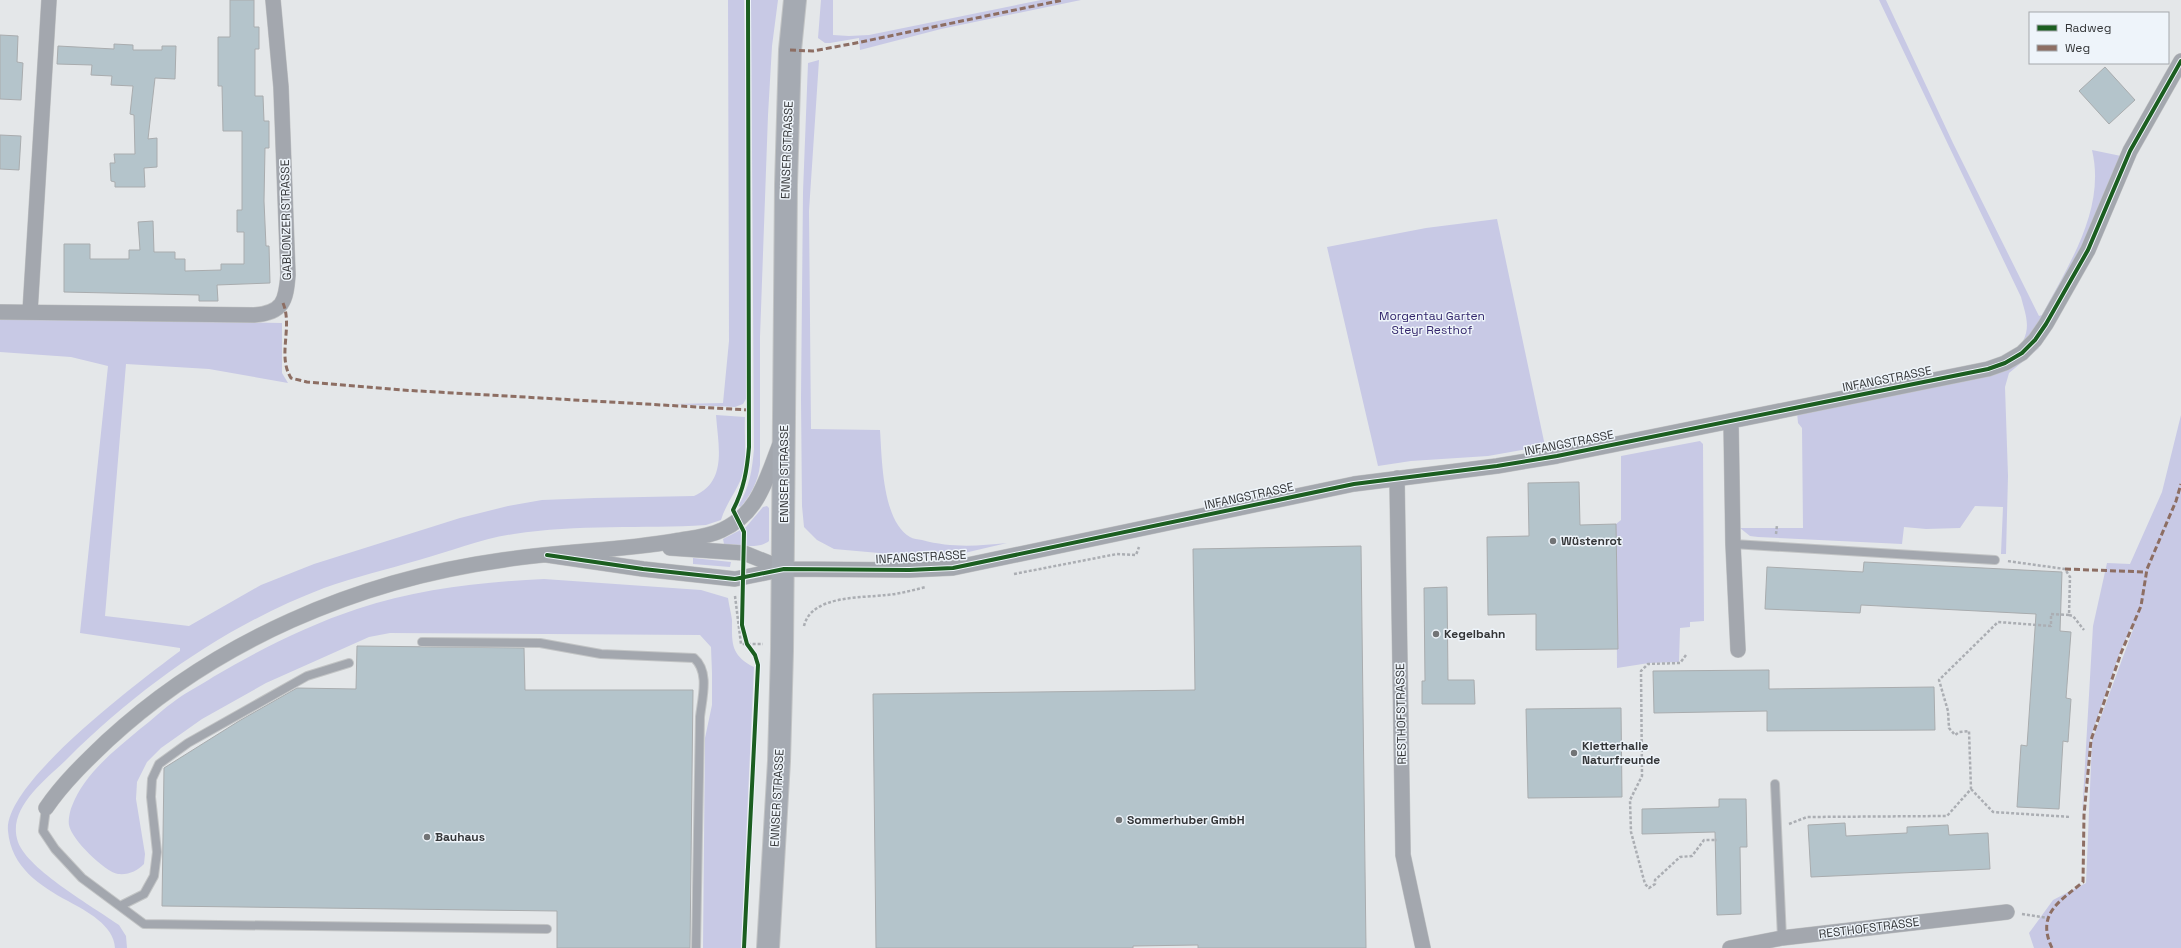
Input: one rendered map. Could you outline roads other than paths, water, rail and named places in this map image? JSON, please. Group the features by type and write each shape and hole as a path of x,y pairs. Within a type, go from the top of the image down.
{"main road":[{"name":"ENNSER STRASSE","path":"768,948 779,761 784,569 786,169 790,50 795,0"}],"street":[{"path":"30,312 49,0"},
{"name":"GABLONZER STRASSE","path":"0,312 254,315 274,311 283,303 287,293 288,251 281,87 273,0"},
{"name":"INFANGSTRASSE","path":"784,569 909,570 953,568 993,561 1354,484 1497,466 1968,374 2005,363 2022,353 2035,340 2046,324 2088,250 2130,151 2181,61"},
{"path":"1731,421 1733,544 1738,650"},
{"path":"46,808 57,792 82,765 148,706 190,676 236,648 286,622 338,601 394,584 502,560 641,547 714,533 746,516 758,497 784,434"},
{"name":"RESTHOFSTRASSE","path":"1397,478 1403,855 1423,948"},
{"path":"641,547 736,552 784,569"},
{"path":"547,555 643,569 735,579 784,569"},
{"name":"RESTHOFSTRASSE","path":"1734,948 1782,938 2008,912"}],"lane":[{"path":"1733,544 1995,560"},
{"path":"422,642 540,643 601,654 694,658 699,663 703,676 703,691 700,717 696,948"},
{"path":"120,906 144,894 154,876 158,852 151,797 152,779 159,764 188,743 307,676 349,663"},
{"path":"1775,784 1782,938"},
{"path":"46,808 43,830 55,849 82,878 144,924 548,929"}],"place":[{"name":"Wüstenrot","path":"1553,541"},
{"name":"Kegelbahn","path":"1436,634"},
{"name":"Kletterhalle Naturfreunde","path":"1574,753"},
{"name":"Sommerhuber GmbH","path":"1119,820"},
{"name":"Bauhaus","path":"427,837"}],"park label":[{"name":"Morgentau Garten Steyr Resthof","path":"1432,323"}]}
